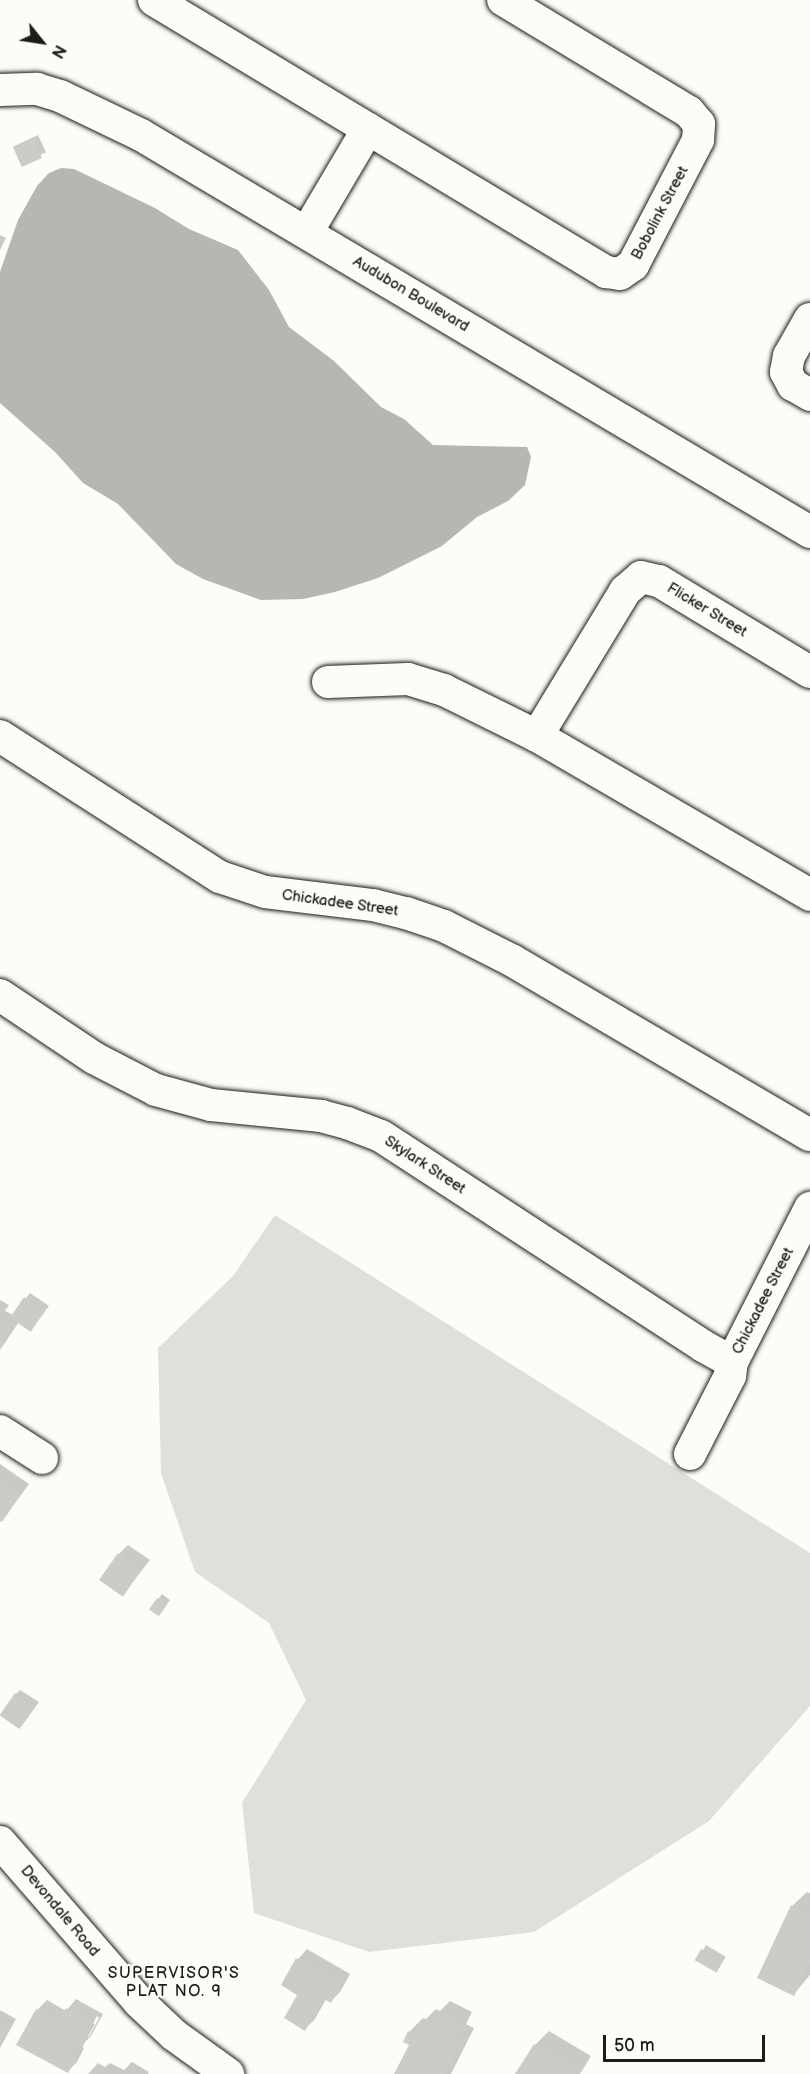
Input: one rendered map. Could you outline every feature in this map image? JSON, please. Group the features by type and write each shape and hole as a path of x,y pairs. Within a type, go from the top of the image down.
{"street":[{"name":"Bobolink Street","path":"154,0 606,272 620,274 633,265 698,140 699,124 689,112 503,0"},
{"name":"Audubon Boulevard","path":"0,90 37,90 84,105 151,140 810,532"},
{"path":"307,232 368,129"},
{"path":"810,318 789,356 786,372 794,385 810,395"},
{"name":"Flicker Street","path":"537,736 625,591 641,577 658,581 810,672"},
{"path":"328,682 408,679 423,682 537,736 810,895"},
{"name":"Chickadee Street","path":"0,736 220,877 265,892 374,905 444,926 513,961 810,1135"},
{"name":"Skylark Street","path":"0,995 94,1058 156,1090 223,1107 321,1116 347,1122 381,1136 703,1346 732,1362"},
{"name":"Chickadee Street","path":"732,1362 810,1208"},
{"path":"690,1454 730,1376 732,1362"},
{"path":"0,1431 42,1458"},
{"name":"Devondale Road","path":"0,1842 139,2002 180,2040 228,2074"}],"shaded area":[{"path":"61,168 74,169 155,208 189,229 238,250 269,290 289,327 334,361 381,407 404,419 433,445 527,447 531,457 525,485 508,501 477,517 442,546 378,578 335,592 303,599 261,600 203,579 176,564 118,504 83,483 55,452 0,403 0,272 18,220 37,186 49,173"},
{"path":"275,1215 810,1553 810,1706 709,1821 534,1932 369,1952 254,1913 242,1803 306,1700 269,1623 195,1572 161,1473 158,1348 233,1276"}],"building":[{"path":"33,138 42,158 22,167 13,147"},
{"path":"24,1297 45,1311 31,1332 10,1318"},
{"path":"0,1323 11,1330 0,1348"},
{"path":"0,1480 21,1494 2,1522 0,1521"},
{"path":"118,1553 142,1570 123,1597 99,1580"},
{"path":"157,1598 167,1605 159,1616 149,1609"},
{"path":"15,1693 35,1707 19,1729 0,1715"},
{"path":"791,1905 810,1914 810,1962 794,1996 757,1978"},
{"path":"701,1949 723,1961 717,1972 695,1960"},
{"path":"296,1958 342,1984 331,2003 324,1999 305,2031 284,2018 297,1995 281,1985"},
{"path":"66,2008 95,2024 82,2048 75,2044 69,2054 76,2058 68,2073 16,2045 36,2009 58,2021"},
{"path":"435,2014 459,2026 453,2039 461,2043 445,2074 394,2074 409,2045 403,2042 408,2031 415,2035 421,2022 429,2026"},
{"path":"0,2025 7,2029 0,2042"},
{"path":"534,2044 578,2071 576,2074 515,2074"}],"district":[{"name":"SUPERVISOR'S PLAT NO. 9","path":"174,1983"}]}
